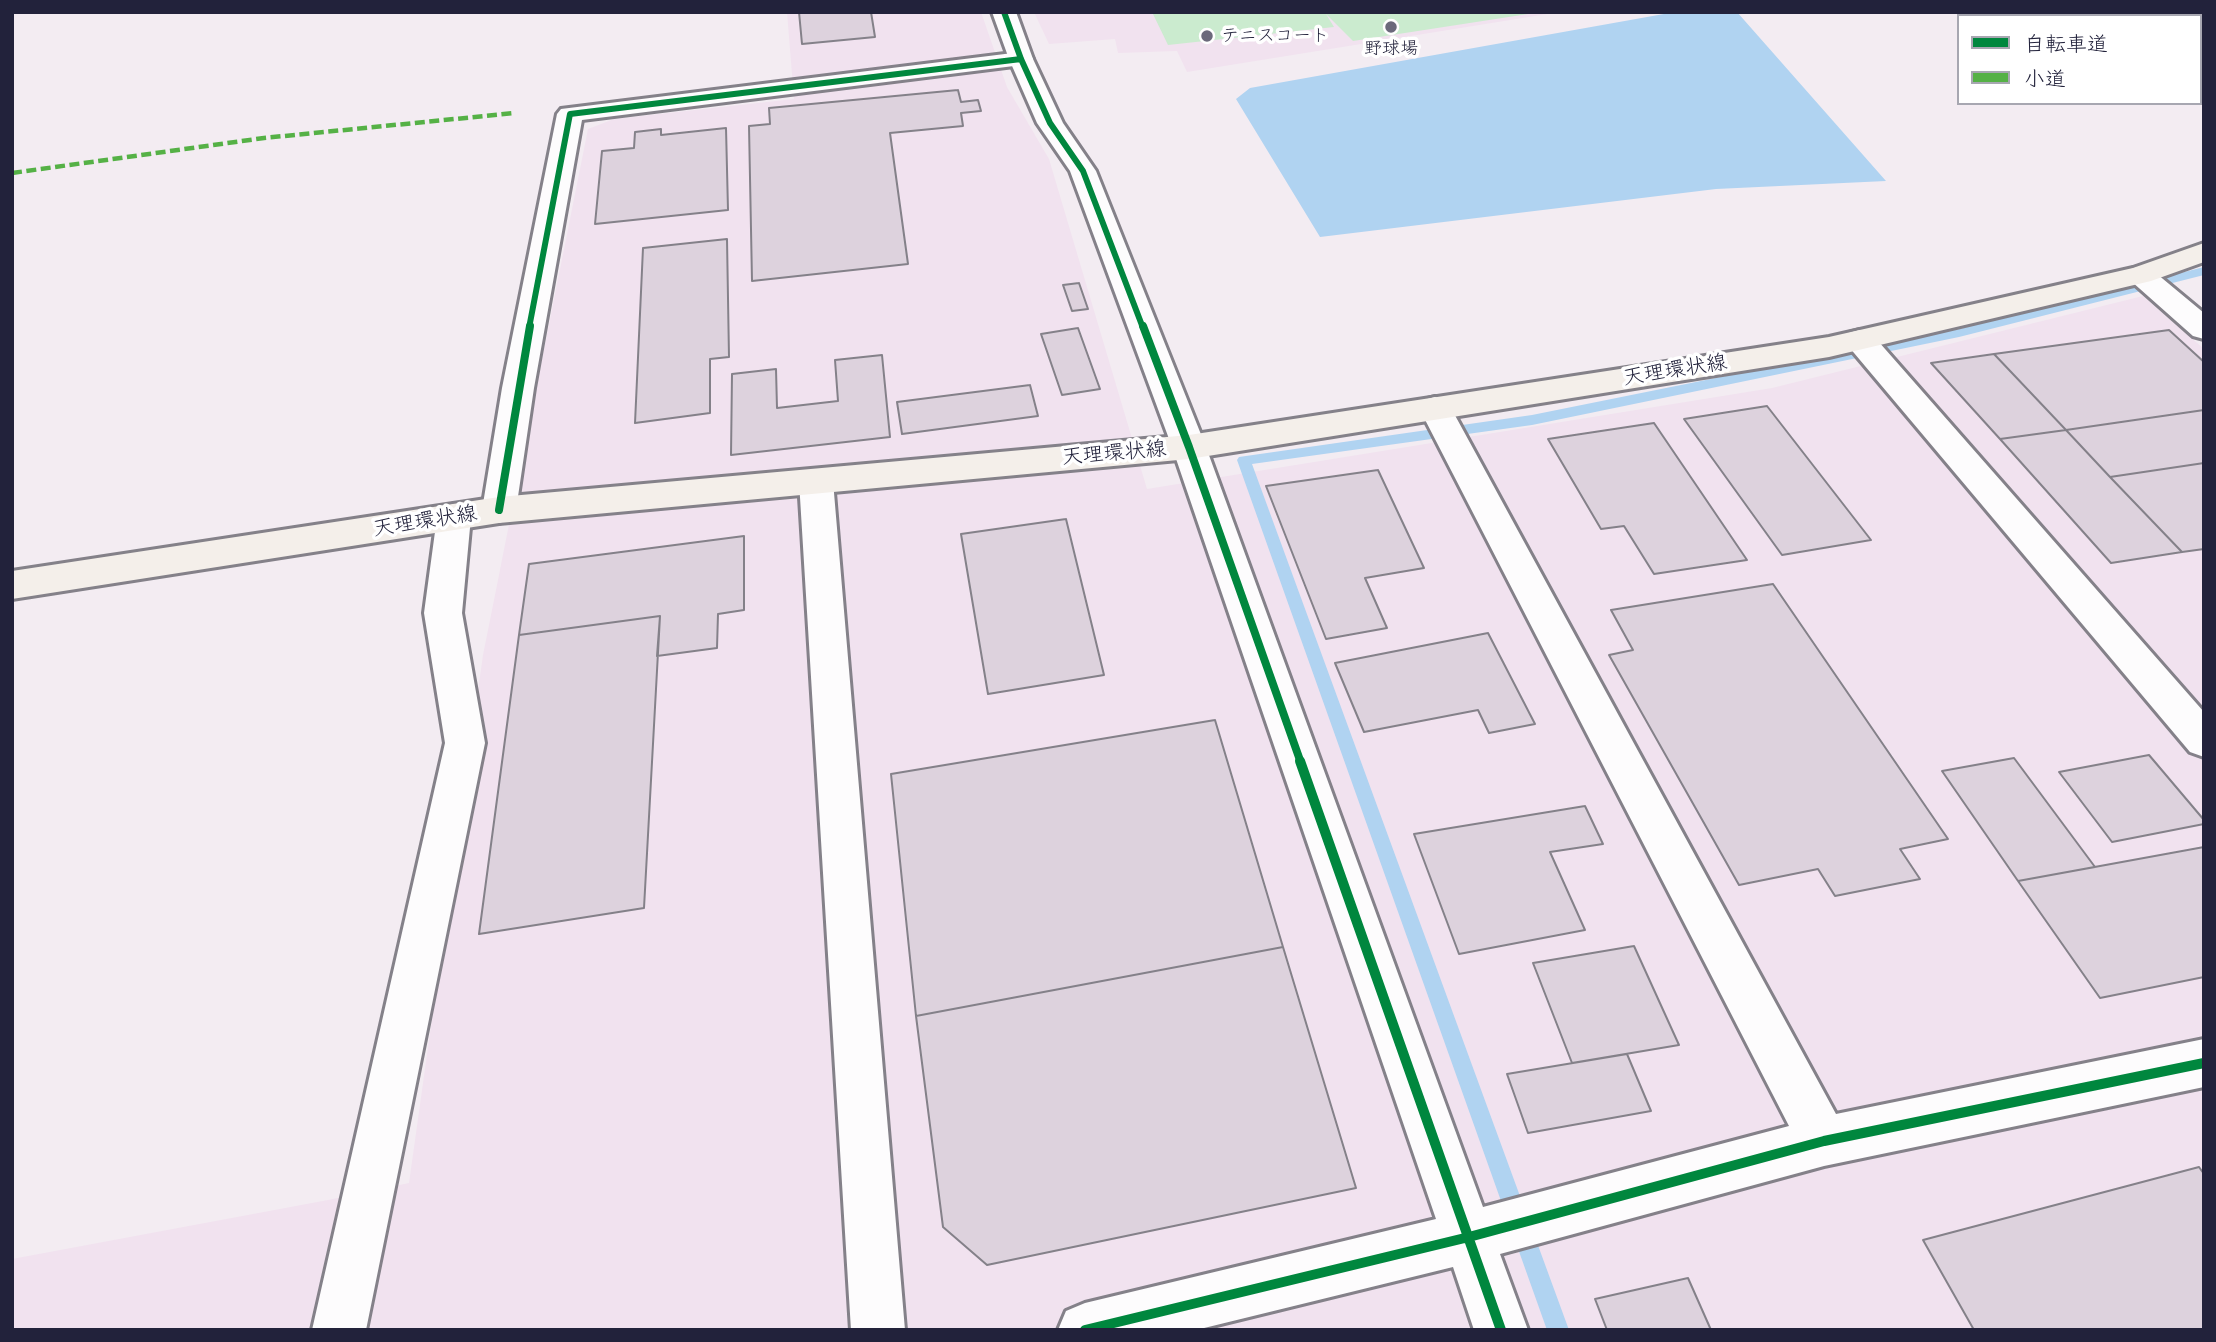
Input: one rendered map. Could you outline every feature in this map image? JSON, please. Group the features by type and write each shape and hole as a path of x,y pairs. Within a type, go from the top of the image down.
{"main road":[{"name":"天理環状線","path":"12,585 499,510 1189,447 1860,340 2140,275 2204,252"}],"street":[{"path":"1004,12 1021,59 1050,123 1083,171 1189,447 1501,1330"},
{"path":"499,510 518,388 570,114 1021,59"},
{"path":"2140,275 2204,329"},
{"path":"1860,340 2204,740"},
{"path":"1434,408 1825,1141"},
{"path":"816,481 878,1330"},
{"path":"339,1330 464,743 443,613 454,517"},
{"path":"1085,1330 1469,1237 1825,1141 2204,1063"}],"shaded area":[{"path":"787,12 981,12 1007,87 1049,159 1147,489 1772,388 2143,296 2204,349 2204,1330 12,1330 12,1259 409,1183 483,655 588,129 614,119 794,99"},
{"path":"1034,12 1560,12 1187,72 1177,51 1118,53 1115,39 1049,44"}],"green space":[{"path":"1152,12 1541,12 1353,41 1326,14 1334,27 1168,45"}],"water":[{"path":"1675,12 1737,12 1886,181 1716,189 1320,237 1236,99 1250,88"}],"building":[{"path":"799,12 871,12 875,37 802,44"},
{"path":"958,90 961,102 978,100 981,111 961,113 963,126 890,133 908,264 752,281 749,126 770,124 769,108"},
{"path":"726,128 728,210 595,224 602,151 634,148 635,132 661,129 661,135"},
{"path":"727,239 729,357 710,359 710,413 635,423 643,248"},
{"path":"1079,283 1088,309 1072,311 1063,285"},
{"path":"1078,328 1100,389 1062,395 1041,334"},
{"path":"2169,330 2204,362 2204,410 2066,430 1994,354"},
{"path":"1994,354 2066,430 2000,439 1931,363"},
{"path":"882,355 890,437 731,455 732,374 776,369 777,408 838,401 835,360"},
{"path":"1030,385 1038,416 902,434 897,402"},
{"path":"1767,406 1871,540 1782,555 1684,419"},
{"path":"2204,410 2204,463 2110,477 2066,430"},
{"path":"1654,423 1747,560 1654,574 1624,526 1601,529 1548,439"},
{"path":"2066,430 2182,552 2111,563 2000,439"},
{"path":"2204,463 2204,549 2182,552 2110,477"},
{"path":"1378,470 1424,568 1365,578 1387,628 1326,639 1266,486"},
{"path":"1066,519 1104,675 988,694 961,534"},
{"path":"744,536 744,610 718,614 717,648 657,656 660,616 519,635 529,564"},
{"path":"1773,584 1948,839 1900,849 1920,879 1835,896 1818,869 1739,885 1609,655 1633,650 1611,610"},
{"path":"660,616 644,908 479,934 519,635"},
{"path":"1488,633 1535,724 1489,733 1478,710 1364,732 1335,663"},
{"path":"1215,720 1283,947 916,1016 891,774"},
{"path":"2149,755 2204,820 2204,824 2112,842 2059,772"},
{"path":"2014,758 2095,867 2018,881 1942,771"},
{"path":"1585,806 1603,844 1550,852 1585,930 1459,954 1414,834"},
{"path":"2204,847 2204,977 2100,998 2018,881"},
{"path":"1634,946 1679,1045 1572,1063 1533,963"},
{"path":"1283,947 1356,1188 987,1265 943,1227 916,1016"},
{"path":"1627,1054 1651,1111 1528,1133 1507,1074"},
{"path":"2199,1167 2204,1174 2204,1330 1974,1330 1923,1240"},
{"path":"1688,1278 1711,1330 1607,1330 1595,1299"}],"waterway":[{"path":"1558,1330 1244,460 1532,420 1959,333 2204,271"}],"marked path":[{"path":"12,173 264,138 515,113"}],"cycle path":[{"path":"1004,12 1021,59 1050,123 1083,171 1189,447 1501,1330"},
{"path":"499,510 518,388 570,114 1021,59"},
{"path":"1085,1330 1469,1237 1824,1141 2204,1063"}],"place":[{"name":"野球場","path":"1391,27"},
{"name":"テニスコート","path":"1207,36"}]}
